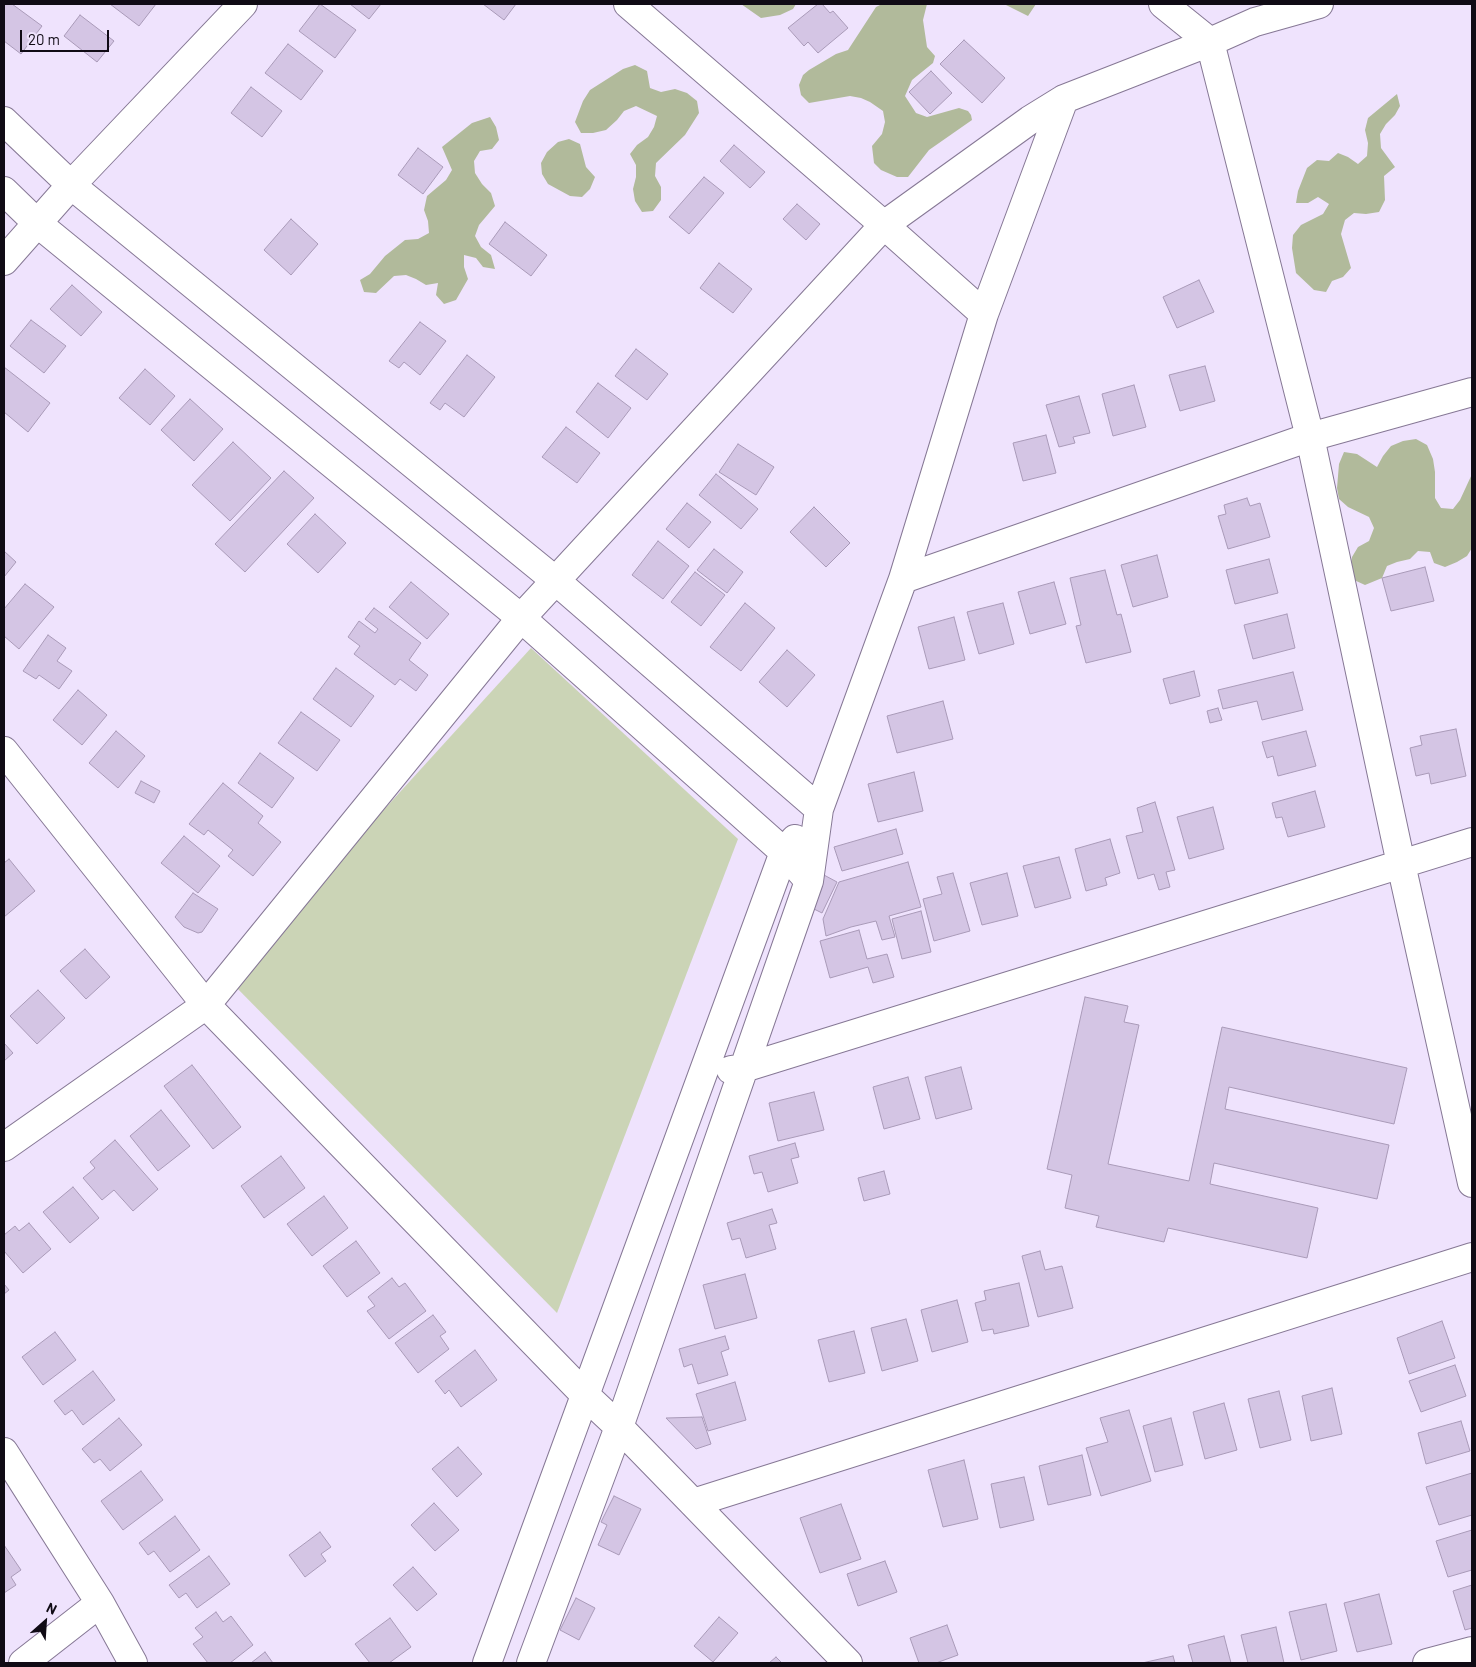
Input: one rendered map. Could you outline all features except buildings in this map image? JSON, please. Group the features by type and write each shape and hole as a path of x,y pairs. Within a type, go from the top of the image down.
{"street":[{"path":"4,261 71,186 243,4"},
{"path":"628,4 884,224 984,314"},
{"path":"1164,4 1210,42 1310,437 1401,864 1472,1183"},
{"path":"4,1147 206,1005 521,618 884,224 1030,120 1064,99 1210,42 1255,22 1319,4"},
{"path":"531,1663 619,1428 809,881 819,809 903,579 984,314 1064,99"},
{"path":"4,120 71,186 556,581 819,809"},
{"path":"4,191 37,223 521,618 784,852 809,881"},
{"path":"903,579 1310,437 1472,392"},
{"path":"4,751 206,1005 848,1663"},
{"path":"487,1663 784,852 819,809"},
{"path":"703,1075 744,1068 1472,842"},
{"path":"693,1502 1472,1257"},
{"path":"4,1452 100,1603 133,1663"},
{"path":"23,1663 100,1603"},
{"path":"1428,1663 1472,1651"}],"green space":[{"path":"741,4 796,4 793,9 780,15 761,18"},
{"path":"882,4 927,4 923,20 927,47 935,56 933,63 912,80 905,96 916,113 927,117 959,108 968,111 972,120 929,150 908,177 897,177 881,170 874,163 872,146 882,134 885,122 883,111 870,102 850,96 809,103 801,95 799,85 803,75 809,70 836,54 848,50 876,7"},
{"path":"1004,4 1036,4 1028,16"},
{"path":"635,65 647,71 650,88 661,92 675,89 687,93 697,101 699,113 685,135 656,163 655,176 661,187 661,200 653,211 642,212 635,201 633,189 636,165 630,154 637,145 648,137 654,127 657,116 636,106 624,111 606,130 593,133 581,133 575,122 583,101 590,90 623,69"},
{"path":"1397,94 1400,106 1380,134 1381,148 1395,167 1384,176 1385,200 1379,212 1354,213 1345,220 1341,234 1351,268 1343,277 1332,281 1326,292 1314,290 1296,273 1292,248 1293,235 1301,225 1323,214 1329,204 1318,197 1308,203 1296,203 1298,191 1307,168 1317,160 1329,161 1338,153 1358,164 1367,156 1368,143 1365,130 1368,118"},
{"path":"490,117 496,127 499,140 492,149 480,151 474,161 475,173 491,193 495,206 479,225 475,236 481,247 491,255 495,269 483,267 476,258 464,255 464,267 468,279 456,300 444,304 436,295 438,283 426,285 406,275 394,276 376,293 364,292 360,280 370,274 385,256 405,240 418,239 429,233 428,221 424,210 427,196 446,180 452,170 442,147 472,123"},
{"path":"569,139 580,144 586,167 595,177 590,189 582,197 570,196 548,184 542,174 541,163 547,152 558,142"},
{"path":"1416,439 1427,445 1433,459 1435,498 1441,508 1453,509 1460,500 1472,474 1472,548 1467,556 1445,567 1434,563 1430,552 1418,551 1410,559 1387,566 1382,578 1365,585 1354,580 1350,568 1352,557 1358,547 1369,541 1374,528 1369,517 1348,507 1339,499 1337,488 1339,464 1344,452 1357,454 1377,467 1391,446 1403,441"},
{"path":"531,648 738,839 557,1313 229,980"}]}
